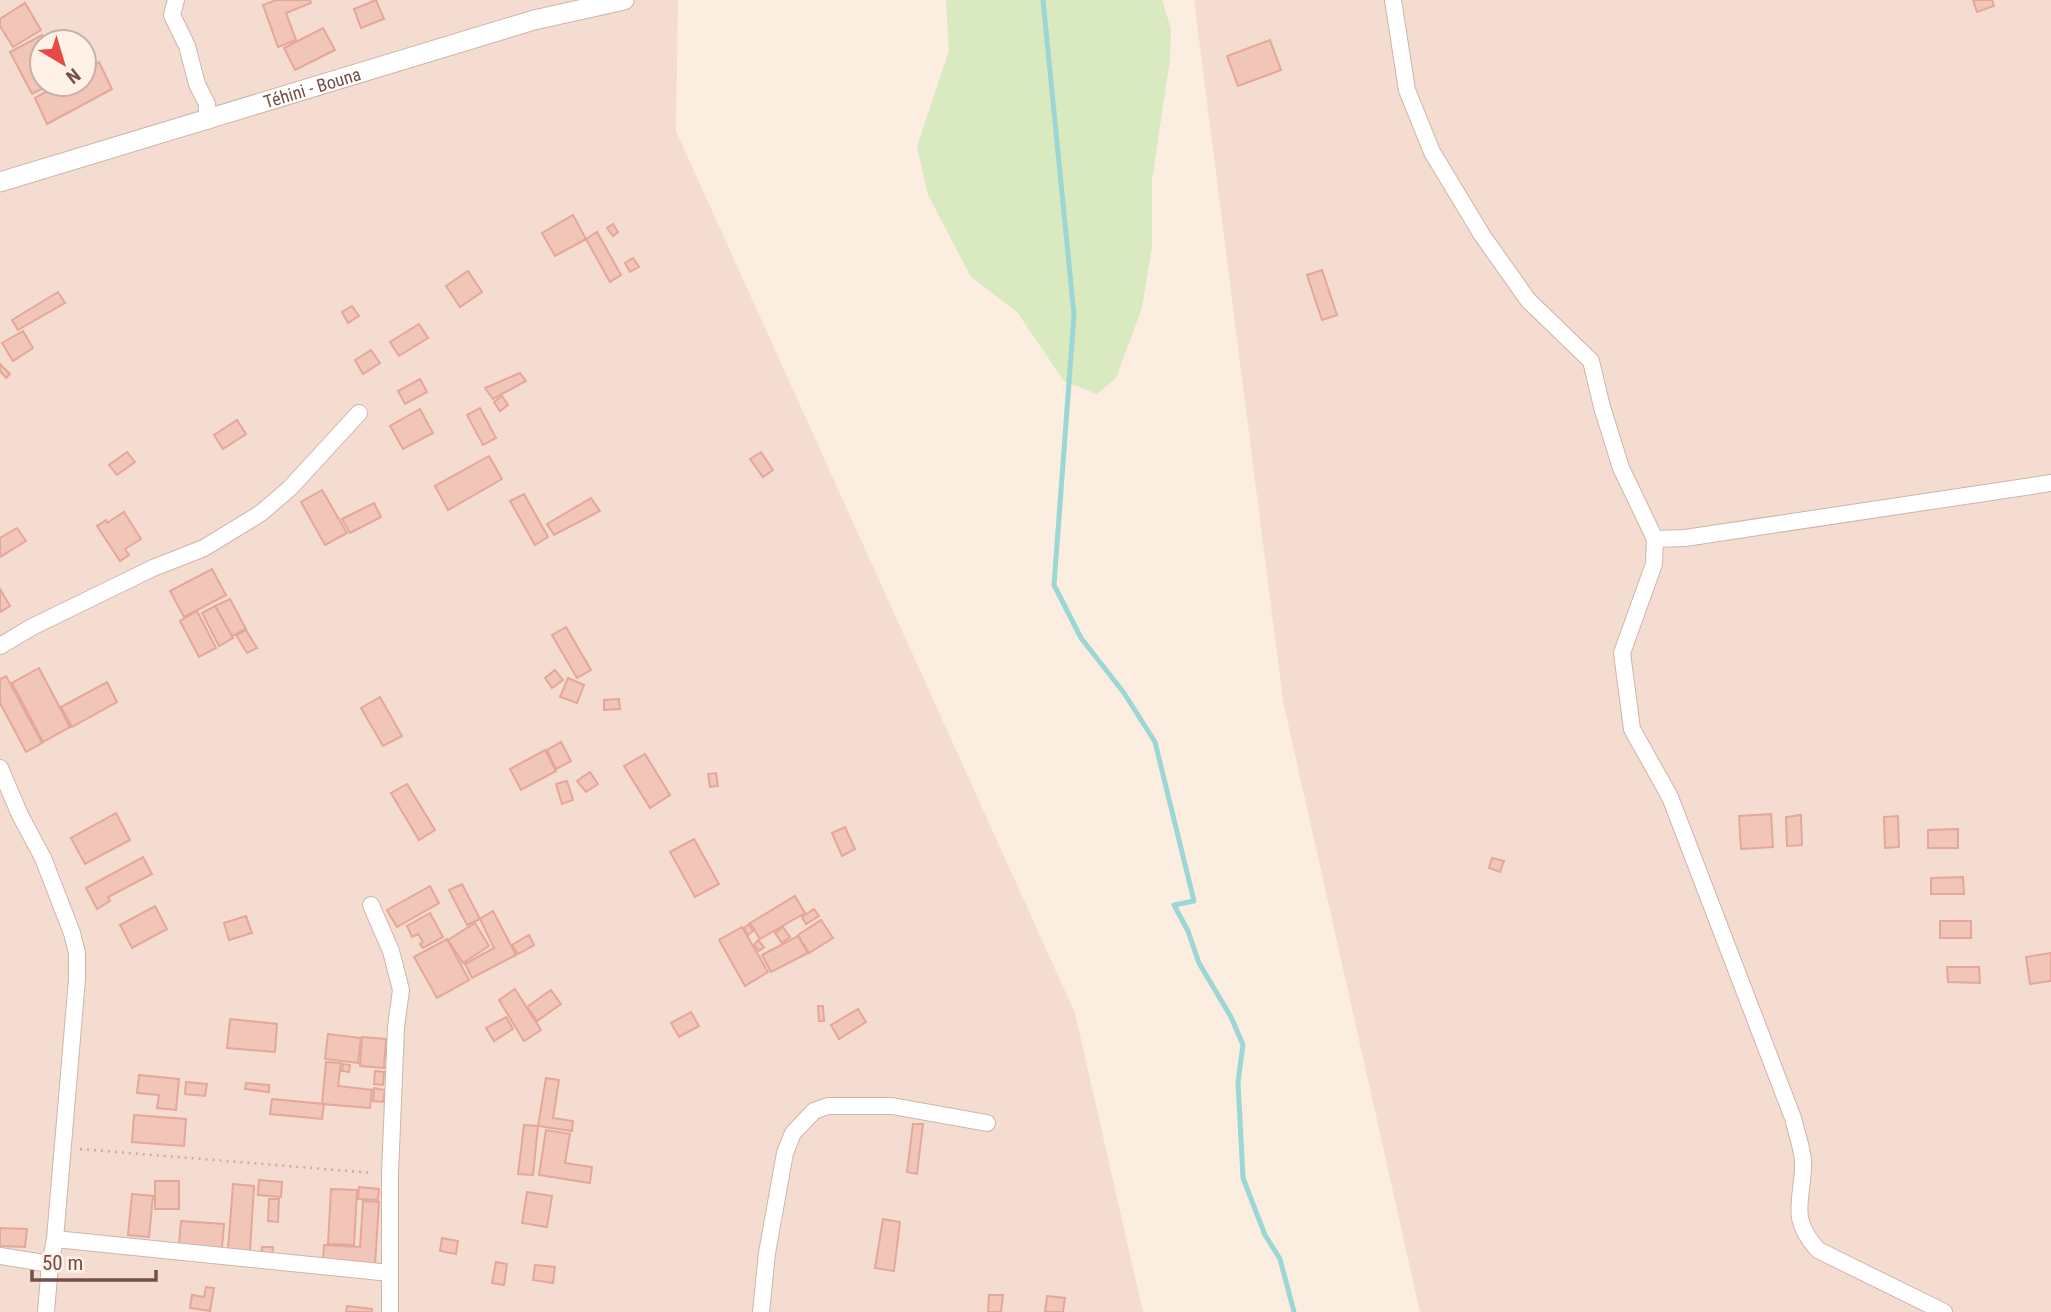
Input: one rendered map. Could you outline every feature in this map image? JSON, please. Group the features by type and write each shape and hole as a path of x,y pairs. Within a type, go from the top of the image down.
{"street":[{"path":"176,0 172,15 187,46 197,84 206,104 207,121"},
{"name":"Téhini - Bouna","path":"0,182 534,20 624,0"},
{"path":"1393,0 1406,89 1432,152 1482,235 1528,300 1591,361 1621,468 1655,539 1654,564 1622,653 1632,729 1670,797 1793,1118 1803,1160 1799,1211 1804,1234 1818,1250 1944,1312"},
{"path":"0,646 32,627 153,568 204,548 261,513 290,488 359,413"},
{"path":"1655,539 1685,538 2051,483"},
{"path":"0,768 20,815 43,858 77,953 55,1239 46,1312"},
{"path":"371,905 391,951 401,990 396,1027 390,1174 390,1312"},
{"path":"761,1312 767,1253 785,1153 793,1132 814,1111 828,1106 892,1106 987,1123"},
{"path":"55,1239 390,1273"},
{"path":"0,1256 50,1264"}],"path":[{"path":"62,1148 390,1174"}],"shaded area":[{"path":"0,0 678,0 676,131 1075,1013 1143,1312 0,1312"},
{"path":"1194,0 2051,0 2051,1312 1420,1312 1283,701"}],"green space":[{"path":"946,0 1162,0 1171,29 1170,59 1152,180 1152,247 1142,308 1116,378 1097,394 1064,381 1017,312 971,277 928,195 917,147 949,51"}],"building":[{"path":"276,0 310,0 311,3 286,13 296,40 278,47 263,5"},
{"path":"376,0 384,19 361,28 354,9"},
{"path":"1973,0 1992,0 1994,6 1977,12"},
{"path":"25,3 40,28 28,28 28,38 13,47 0,26 0,19"},
{"path":"323,28 335,50 295,70 284,48"},
{"path":"1270,40 1281,70 1238,86 1227,56"},
{"path":"28,42 28,86 10,52"},
{"path":"98,63 112,89 98,97"},
{"path":"35,98 95,98 47,124"},
{"path":"573,215 586,239 555,256 542,233"},
{"path":"613,224 618,232 613,236 607,228"},
{"path":"597,232 621,275 610,282 586,239"},
{"path":"633,258 639,267 630,272 625,263"},
{"path":"1322,270 1337,315 1322,320 1307,275"},
{"path":"468,271 482,292 460,307 446,286"},
{"path":"58,292 65,303 18,330 12,320"},
{"path":"352,306 359,316 348,323 342,312"},
{"path":"419,324 428,338 399,356 390,342"},
{"path":"23,331 33,348 13,361 2,343"},
{"path":"371,350 380,363 363,374 355,360"},
{"path":"0,364 10,374 6,378 0,371"},
{"path":"520,373 526,381 493,399 485,388"},
{"path":"420,379 427,392 405,404 398,391"},
{"path":"502,396 508,405 500,411 494,402"},
{"path":"480,408 496,438 483,445 467,415"},
{"path":"420,409 433,433 403,449 390,426"},
{"path":"237,420 246,434 223,449 214,435"},
{"path":"127,452 135,462 117,475 109,465"},
{"path":"761,452 773,470 763,477 750,459"},
{"path":"489,456 502,479 448,510 435,486"},
{"path":"322,490 347,533 325,545 301,502"},
{"path":"524,494 548,537 535,545 510,501"},
{"path":"591,498 600,511 554,535 547,524"},
{"path":"374,503 381,517 350,533 342,519"},
{"path":"124,512 141,539 125,549 129,555 120,561 97,526"},
{"path":"17,528 26,541 0,557 0,538"},
{"path":"212,569 226,595 184,617 170,591"},
{"path":"0,589 10,606 0,612"},
{"path":"230,599 246,629 232,636 215,606"},
{"path":"215,606 233,638 219,646 202,613"},
{"path":"197,611 216,648 199,657 180,621"},
{"path":"566,627 591,670 577,678 552,635"},
{"path":"246,630 257,648 247,653 236,635"},
{"path":"39,668 70,727 43,742 12,683"},
{"path":"555,670 563,680 552,688 545,678"},
{"path":"6,676 42,743 26,752 0,703 0,679"},
{"path":"568,678 584,685 577,703 560,697"},
{"path":"107,682 117,702 72,727 61,707"},
{"path":"380,697 402,736 383,746 361,708"},
{"path":"619,699 620,709 604,710 604,700"},
{"path":"561,742 571,761 556,769 547,750"},
{"path":"545,750 556,771 521,790 510,769"},
{"path":"645,754 670,795 650,808 624,766"},
{"path":"590,772 598,784 586,792 577,781"},
{"path":"716,773 718,786 710,787 708,774"},
{"path":"567,781 573,800 562,804 556,784"},
{"path":"407,784 435,830 419,840 391,793"},
{"path":"116,813 130,840 85,864 71,838"},
{"path":"1771,814 1773,847 1741,849 1739,816"},
{"path":"1801,815 1802,845 1787,846 1786,817"},
{"path":"1898,816 1899,847 1885,848 1884,817"},
{"path":"845,827 855,849 842,856 832,833"},
{"path":"1958,829 1958,848 1928,848 1928,830"},
{"path":"694,839 719,884 695,897 670,852"},
{"path":"143,857 152,874 108,897 110,901 97,909 86,888"},
{"path":"1492,858 1504,861 1500,872 1489,868"},
{"path":"1963,877 1964,894 1931,894 1931,878"},
{"path":"462,884 480,919 467,925 449,890"},
{"path":"430,886 439,903 397,927 387,910"},
{"path":"795,896 805,913 760,939 750,923"},
{"path":"155,906 167,929 132,948 120,925"},
{"path":"814,909 819,916 806,924 802,917"},
{"path":"493,911 516,955 472,978 465,964 494,948 480,919"},
{"path":"430,913 443,937 423,948 418,934 412,937 407,926"},
{"path":"246,916 252,933 229,940 224,923"},
{"path":"821,920 833,938 809,953 798,935"},
{"path":"1940,921 1971,921 1971,938 1940,938"},
{"path":"475,923 489,946 463,963 448,940"},
{"path":"749,924 753,931 748,935 744,928"},
{"path":"742,927 768,972 745,986 719,940"},
{"path":"783,927 790,937 782,943 775,933"},
{"path":"529,935 534,945 518,954 512,945"},
{"path":"798,936 808,953 771,972 762,955"},
{"path":"447,939 469,980 437,998 414,957"},
{"path":"758,940 764,947 759,951 754,945"},
{"path":"2051,953 2051,981 2030,984 2026,957"},
{"path":"1947,967 1979,967 1980,983 1948,982"},
{"path":"515,989 541,1030 524,1041 499,1000"},
{"path":"551,990 561,1004 537,1021 527,1007"},
{"path":"818,1006 823,1006 824,1021 819,1021"},
{"path":"858,1009 866,1022 839,1039 831,1025"},
{"path":"691,1012 699,1026 679,1037 671,1023"},
{"path":"506,1017 513,1029 494,1041 486,1028"},
{"path":"230,1019 277,1024 275,1052 227,1048"},
{"path":"328,1034 361,1038 358,1063 325,1059"},
{"path":"362,1037 386,1039 384,1068 360,1066"},
{"path":"326,1062 341,1063 338,1086 372,1090 370,1108 322,1104"},
{"path":"343,1064 350,1065 349,1072 342,1071"},
{"path":"375,1071 384,1072 383,1085 374,1084"},
{"path":"139,1075 179,1079 176,1110 157,1108 159,1095 137,1093"},
{"path":"546,1078 559,1080 553,1118 573,1121 572,1131 538,1126"},
{"path":"186,1082 207,1084 205,1096 185,1094"},
{"path":"246,1083 269,1085 269,1092 245,1089"},
{"path":"374,1088 385,1090 383,1102 373,1101"},
{"path":"272,1099 324,1104 322,1119 270,1114"},
{"path":"134,1115 186,1119 184,1146 132,1142"},
{"path":"913,1124 923,1124 917,1174 907,1172"},
{"path":"524,1125 538,1126 533,1175 518,1174"},
{"path":"546,1130 570,1134 565,1163 592,1167 590,1183 539,1175"},
{"path":"259,1180 282,1182 281,1197 258,1195"},
{"path":"155,1181 179,1181 179,1209 155,1209"},
{"path":"233,1184 254,1186 250,1251 228,1249"},
{"path":"359,1187 379,1189 378,1200 358,1199"},
{"path":"331,1189 357,1190 354,1245 328,1244"},
{"path":"527,1192 552,1196 547,1227 522,1223"},
{"path":"132,1194 153,1196 149,1237 128,1235"},
{"path":"269,1199 279,1199 278,1222 268,1221"},
{"path":"363,1201 379,1202 375,1265 323,1262 324,1245 360,1247"},
{"path":"883,1219 900,1222 894,1271 875,1268"},
{"path":"181,1221 224,1224 222,1248 179,1245"},
{"path":"0,1228 27,1229 25,1247 0,1246"},
{"path":"442,1238 458,1241 456,1254 440,1251"},
{"path":"262,1247 273,1247 272,1257 261,1257"},
{"path":"496,1262 507,1264 504,1285 492,1283"},
{"path":"535,1265 555,1267 553,1283 533,1280"},
{"path":"206,1287 214,1288 210,1311 190,1308 192,1295 204,1297"},
{"path":"989,1295 1003,1295 1001,1312 988,1312"},
{"path":"1047,1296 1065,1298 1063,1312 1045,1312"},
{"path":"347,1306 372,1309 372,1312 346,1312"}],"waterway":[{"path":"1043,0 1074,315 1054,585 1081,638 1124,693 1155,742 1194,901 1174,905 1188,931 1199,963 1231,1017 1243,1045 1238,1082 1243,1178 1265,1235 1280,1259 1294,1312"}]}
